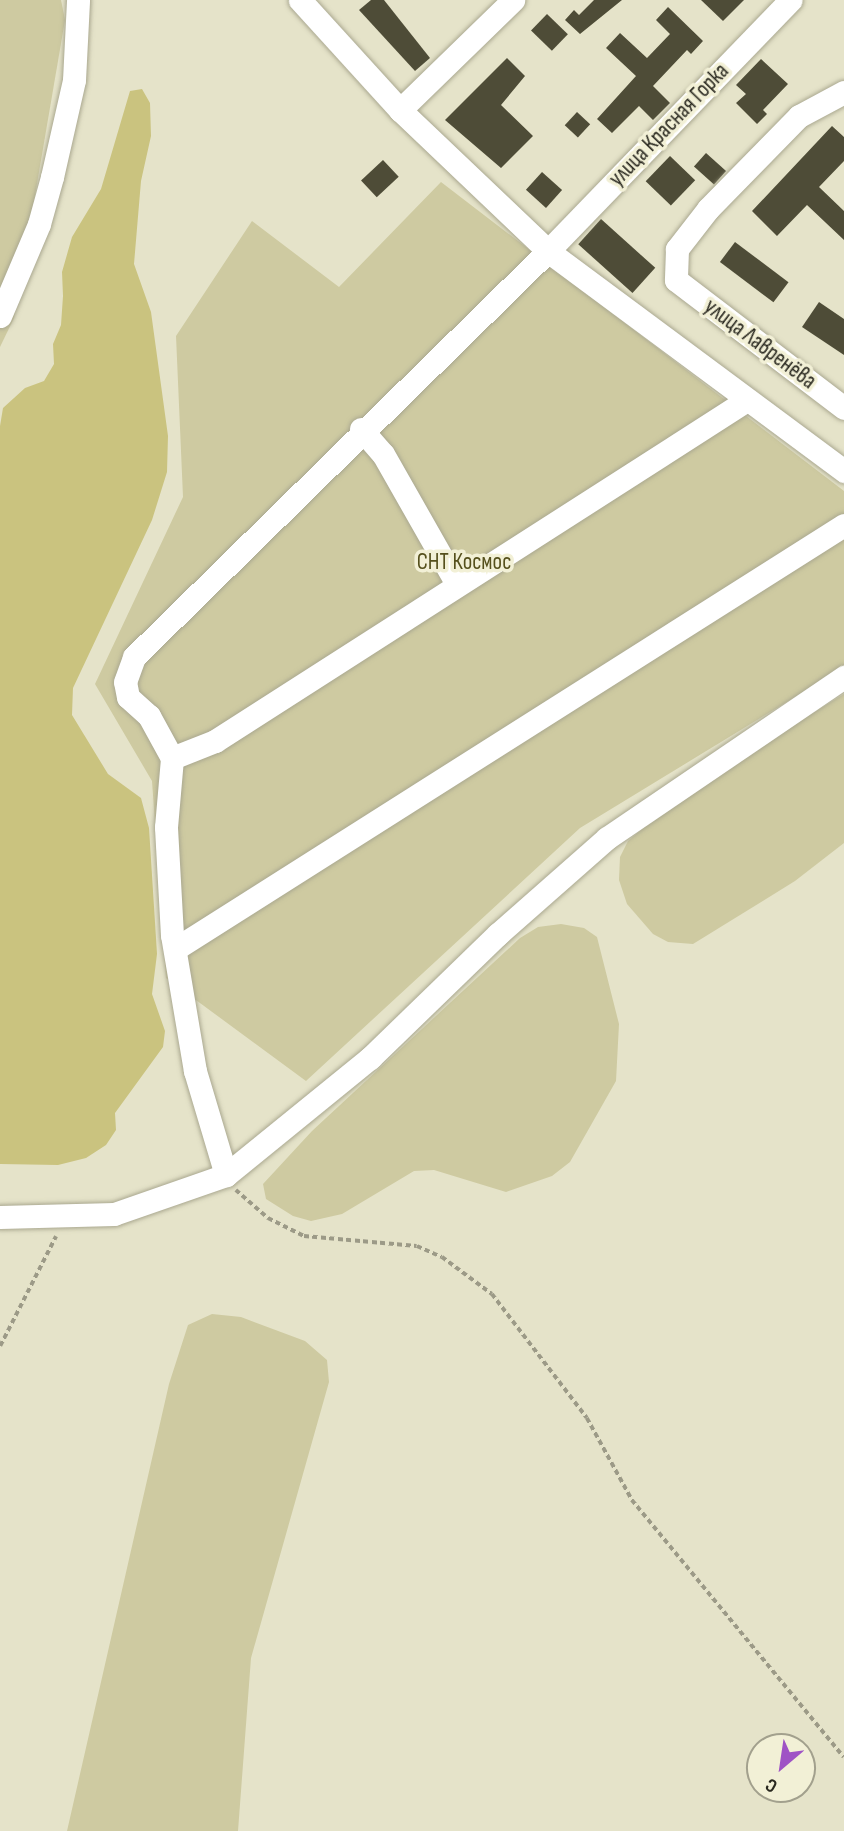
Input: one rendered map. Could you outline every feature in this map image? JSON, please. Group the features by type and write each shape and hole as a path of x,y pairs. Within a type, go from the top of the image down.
{"street":[{"path":"0,316 34,235 52,177 74,79 78,0"},
{"path":"300,0 400,110 548,251 844,471"},
{"path":"400,110 513,0"},
{"name":"улица Красная Горка","path":"172,758 149,716 128,697 125,681 134,657 361,429 548,251 790,0"},
{"name":"улица Лавренёва","path":"844,92 799,116 708,209 677,248 676,280 844,408"},
{"path":"226,1175 195,1071 175,949 166,827 172,758 215,741 747,400"},
{"path":"361,429 383,454 457,584"},
{"path":"175,949 844,525"},
{"path":"0,1217 64,1218 145,1207 226,1175 370,1058 498,934 607,838 844,677"}],"path":[{"path":"226,1175 236,1191 268,1218 304,1236 416,1247 442,1256 492,1294 587,1418 632,1500 844,1756"},
{"path":"0,1346 64,1218"}],"green space":[{"path":"0,0 61,0 65,20 14,318 0,347"},
{"name":"СНТ Космос","path":"441,182 844,491 844,667 580,828 306,1081 166,978 152,781 95,684 183,497 176,336 252,221 339,287"},
{"path":"844,694 844,843 795,881 693,944 668,942 653,934 627,904 619,880 620,857 628,841 692,787"},
{"path":"561,924 584,928 597,937 619,1024 616,1081 570,1162 552,1176 506,1192 434,1170 414,1171 342,1214 311,1221 293,1216 266,1199 263,1184 312,1131 520,938 538,927"},
{"path":"212,1314 241,1317 305,1341 327,1360 329,1382 251,1658 238,1831 67,1831 169,1384 188,1325"}],"shaded area":[{"path":"142,89 150,103 151,136 141,181 134,264 151,312 168,436 167,472 152,520 73,688 72,715 108,774 141,798 149,828 157,954 152,994 165,1031 163,1047 115,1113 116,1130 106,1145 86,1158 58,1165 0,1164 0,426 3,408 25,388 44,381 54,364 53,344 61,325 62,272 72,237 101,189 130,91"}],"building":[{"path":"371,0 384,0 430,58 415,71 359,10"},
{"path":"594,0 622,0 580,34 565,20 574,10 579,15"},
{"path":"701,0 744,0 723,21"},
{"path":"668,7 703,41 691,54 687,50 653,86 670,103 653,120 639,106 612,133 597,119 636,76 606,48 620,33 647,58 670,34 656,20"},
{"path":"547,14 568,34 552,51 531,31"},
{"path":"507,58 525,76 501,105 533,136 501,168 445,120"},
{"path":"761,59 788,84 763,110 767,114 757,124 736,103 746,94 736,85"},
{"path":"577,112 590,124 578,137 565,125"},
{"path":"832,126 844,137 844,161 819,187 844,211 844,240 807,205 777,236 752,211"},
{"path":"706,153 726,171 714,184 694,166"},
{"path":"670,156 695,180 671,205 646,181"},
{"path":"383,160 399,177 377,197 361,180"},
{"path":"542,172 562,190 546,208 526,190"},
{"path":"601,219 655,268 632,293 578,244"},
{"path":"735,242 789,282 773,302 720,262"},
{"path":"819,302 844,319 844,355 802,327"}]}
